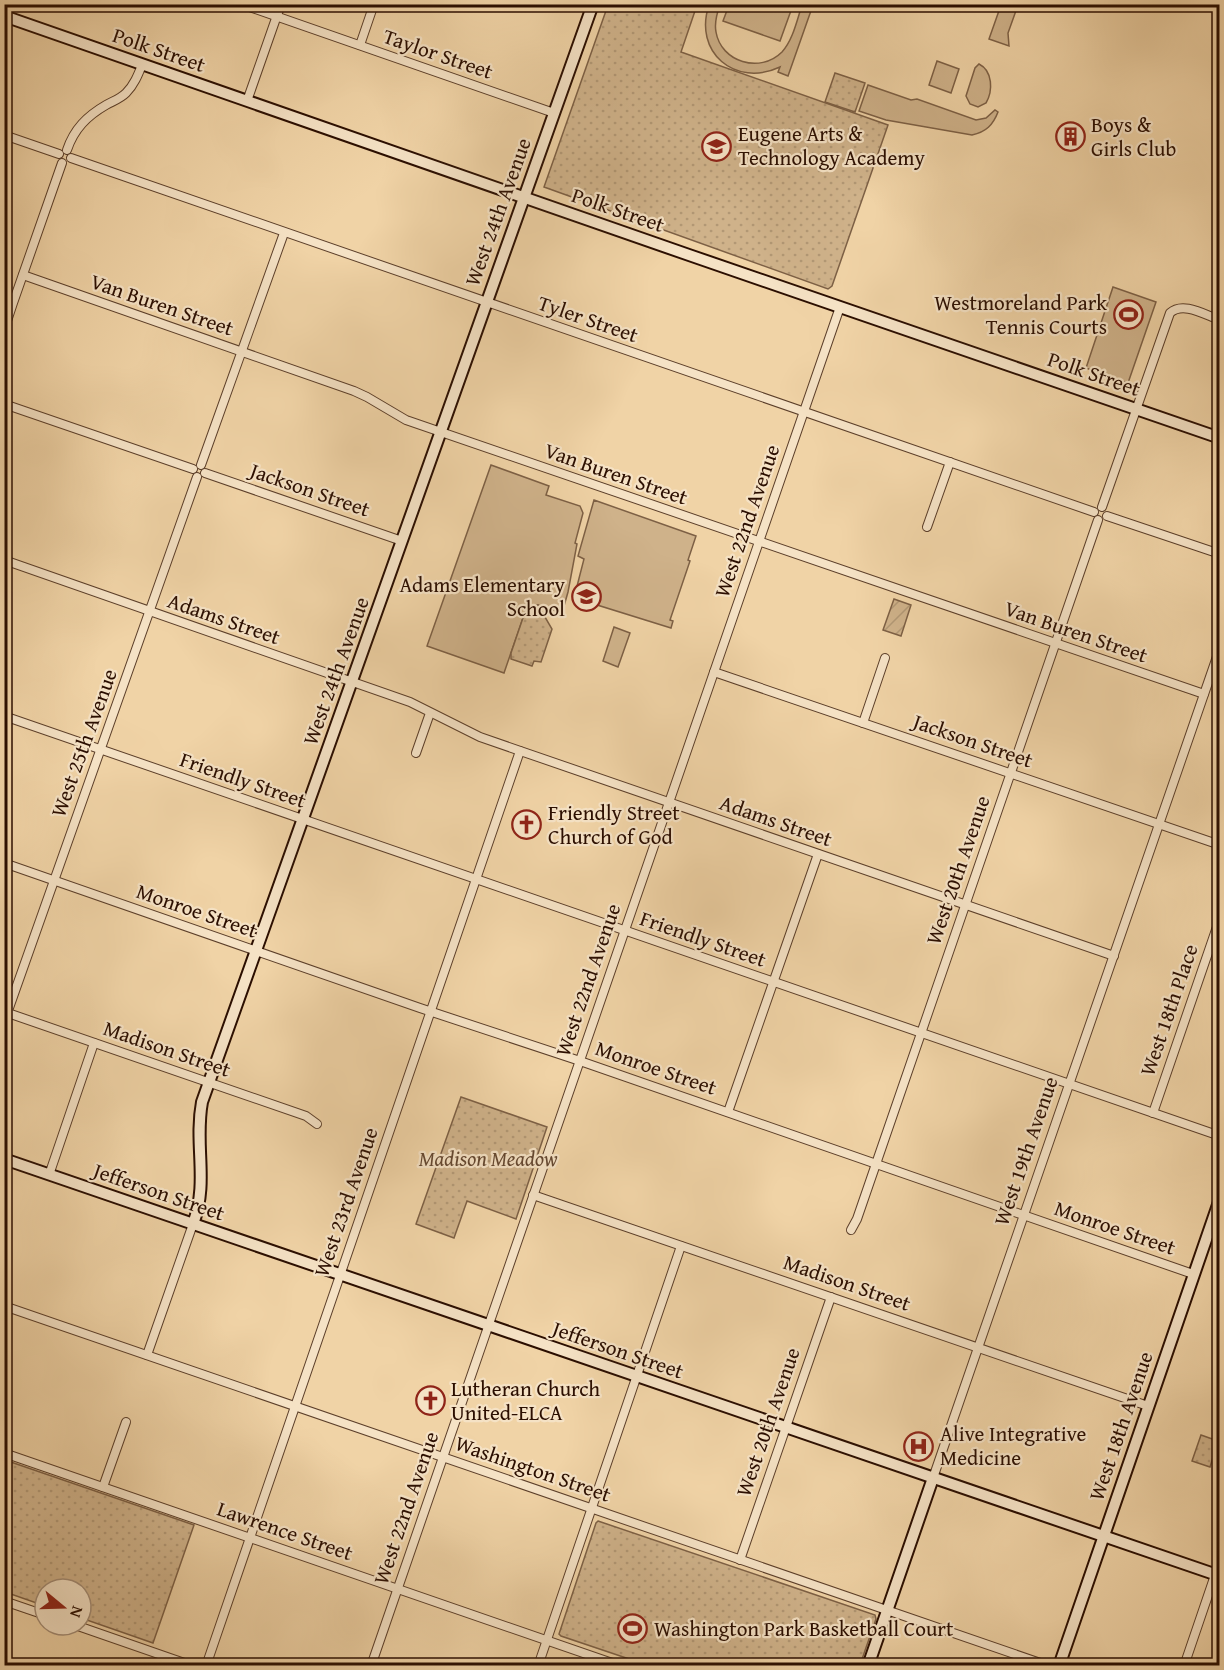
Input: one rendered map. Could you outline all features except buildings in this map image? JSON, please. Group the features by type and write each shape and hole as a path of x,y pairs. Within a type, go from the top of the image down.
{"street":[{"name":"Taylor Street","path":"241,4 554,113"},
{"path":"247,101 281,4"},
{"path":"360,45 374,4"},
{"name":"West 24th Avenue","path":"147,1355 200,1200 202,1188 199,1133 202,1102 593,4"},
{"name":"Polk Street","path":"4,16 1220,438"},
{"path":"67,150 83,122 91,114 126,93 137,78 142,65"},
{"path":"4,135 58,154"},
{"path":"58,154 67,150"},
{"path":"62,163 68,163 71,158 71,153 67,150"},
{"path":"58,154 62,163"},
{"name":"Tyler Street","path":"71,158 1094,512"},
{"path":"4,337 6,324 62,163"},
{"path":"198,473 205,468 201,465 284,232"},
{"name":"Van Buren Street","path":"23,275 354,391 406,420 1204,694"},
{"name":"West 22nd Avenue","path":"371,1665 840,307"},
{"path":"1102,507 1168,317 1174,309 1184,308 1220,320"},
{"name":"Jackson Street","path":"4,404 402,542"},
{"path":"927,527 950,462"},
{"name":"West 25th Avenue","path":"4,1022 198,473"},
{"path":"1102,507 1097,508 1094,517 1104,520 1107,516"},
{"path":"1102,507 1107,511 1107,516"},
{"path":"1107,516 1220,554"},
{"name":"West 20th Avenue","path":"851,1230 857,1219 1098,520"},
{"name":"Adams Street","path":"4,560 410,702 480,737 1114,956"},
{"name":"West 19th Avenue","path":"868,1665 1220,648"},
{"path":"862,723 885,658"},
{"name":"Jackson Street","path":"714,672 1220,845"},
{"path":"416,753 430,713"},
{"name":"Friendly Street","path":"4,716 1220,1136"},
{"name":"West 23rd Avenue","path":"206,1665 520,751"},
{"path":"728,1112 818,854"},
{"name":"Monroe Street","path":"4,863 1193,1274"},
{"name":"West 18th Place","path":"1152,1113 1220,918"},
{"name":"Madison Street","path":"6,1012 306,1116 317,1124"},
{"path":"49,1175 94,1043"},
{"name":"Jefferson Street","path":"4,1159 1217,1576"},
{"name":"Madison Street","path":"533,1195 1148,1406"},
{"name":"West 18th Avenue","path":"1059,1665 1220,1199"},
{"path":"538,1665 681,1246"},
{"name":"West 20th Avenue","path":"740,1560 831,1297"},
{"name":"Washington Street","path":"4,1306 1049,1665"},
{"path":"103,1487 126,1422"},
{"name":"Lawrence Street","path":"4,1453 621,1665"},
{"path":"1184,1665 1217,1576"},
{"path":"4,1601 33,1611"},
{"path":"93,1631 193,1665"}],"green space":[{"path":"729,4 793,5 780,41 723,21"},
{"path":"608,5 697,5 681,52 888,125 832,286 828,289 544,187"},
{"path":"709,5 720,5 715,28 719,42 725,51 743,62 753,63 773,59 782,52 792,36 802,5 813,5 788,76 778,72 780,67 748,73 734,69 722,61 713,51 707,37 706,22"},
{"path":"1001,5 1018,5 1008,33 1009,46 989,39"},
{"path":"937,61 959,69 951,93 929,85"},
{"path":"979,64 987,71 991,87 986,103 978,107 970,104 966,96 975,68"},
{"path":"835,73 865,83 855,112 825,102"},
{"path":"868,85 976,120 986,118 995,110 998,112 988,127 972,135 886,120 859,111"},
{"path":"1113,287 1156,302 1128,383 1086,368"},
{"path":"491,465 549,486 546,495 580,506 583,513 562,613 538,605 526,609 504,673 427,646"},
{"path":"594,500 696,536 670,620 673,621 671,628 578,599 575,594 584,559 578,556"},
{"path":"894,599 911,605 901,636 883,630"},
{"path":"538,605 552,629 541,662 534,661 532,666 511,659 511,653 526,609"},
{"path":"614,627 630,633 618,667 603,661"},
{"name":"Madison Meadow","path":"461,1097 547,1127 516,1219 467,1201 454,1238 416,1224"},
{"path":"1201,1435 1218,1441 1210,1467 1192,1461"},
{"path":"5,1460 194,1525 153,1643 93,1622 93,1577 33,1577 33,1602 5,1592"},
{"path":"598,1521 875,1615 876,1619 860,1665 647,1665 561,1636 559,1634"}],"place":[{"name":"Boys & Girls Club","path":"1070,137"},
{"name":"Eugene Arts & Technology Academy","path":"717,146"},
{"name":"Westmoreland Park Tennis Courts","path":"1128,315"},
{"name":"Adams Elementary School","path":"586,597"},
{"name":"Friendly Street Church of God","path":"527,825"},
{"name":"Lutheran Church United-ELCA","path":"430,1401"},
{"name":"Alive Integrative Medicine","path":"919,1446"},
{"name":"Washington Park Basketball Court","path":"633,1629"}]}
